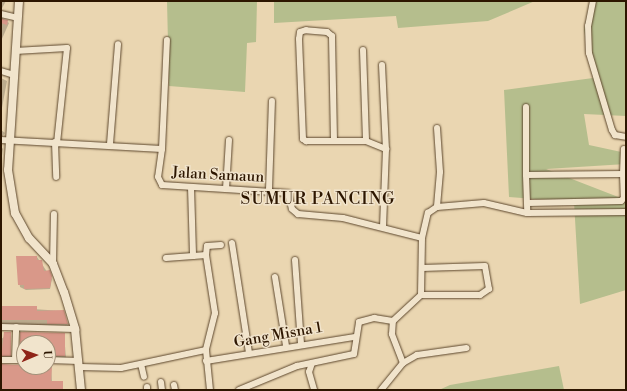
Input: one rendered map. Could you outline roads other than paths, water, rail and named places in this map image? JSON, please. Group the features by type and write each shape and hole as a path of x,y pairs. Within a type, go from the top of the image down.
{"street":[{"path":"19,1 14,75 5,141 8,170 15,213 29,238 53,264"},
{"path":"593,1 588,26 589,52 612,130 615,135 626,137"},
{"path":"1,14 18,18"},
{"path":"334,141 332,36 327,32 306,30 300,32 298,39 303,140 334,141 366,141 386,149"},
{"path":"162,149 168,40"},
{"path":"110,144 118,44"},
{"path":"15,51 67,48 56,142 56,177"},
{"path":"363,50 366,141"},
{"path":"382,65 386,149 383,227"},
{"path":"1,72 14,75"},
{"path":"269,190 272,101"},
{"path":"526,107 527,214"},
{"path":"437,128 440,172 437,207"},
{"path":"226,189 230,140"},
{"name":"Jalan Samaun","path":"5,141 110,144 162,149 158,177 162,185 269,190 288,193 292,209 298,214 343,218 422,238"},
{"path":"528,203 620,201 624,198 624,149"},
{"path":"526,176 623,174"},
{"path":"191,187 193,256"},
{"path":"421,295 422,238 428,213 437,207 484,203 527,214 626,212"},
{"path":"54,214 53,264 75,329 80,364 80,390"},
{"path":"232,243 249,353"},
{"path":"210,390 206,350 215,314 206,255 207,246 221,245"},
{"path":"166,258 206,255"},
{"path":"295,260 300,344"},
{"path":"403,363 392,334 394,321 421,295 489,293 487,266 422,268"},
{"path":"275,277 286,346"},
{"path":"239,390 312,363 354,354 356,327 366,318 394,321"},
{"path":"1,327 75,329"},
{"path":"1,360 15,360 16,327"},
{"name":"Gang Misna 1","path":"206,361 286,346 355,337"},
{"path":"381,390 403,363 417,355 467,348"},
{"path":"56,361 121,368 206,350"},
{"path":"312,363 309,372 314,390"},
{"path":"141,364 144,377"},
{"path":"161,382 162,390"}],"district":[{"name":"SUMUR PANCING","path":"318,200"}]}
